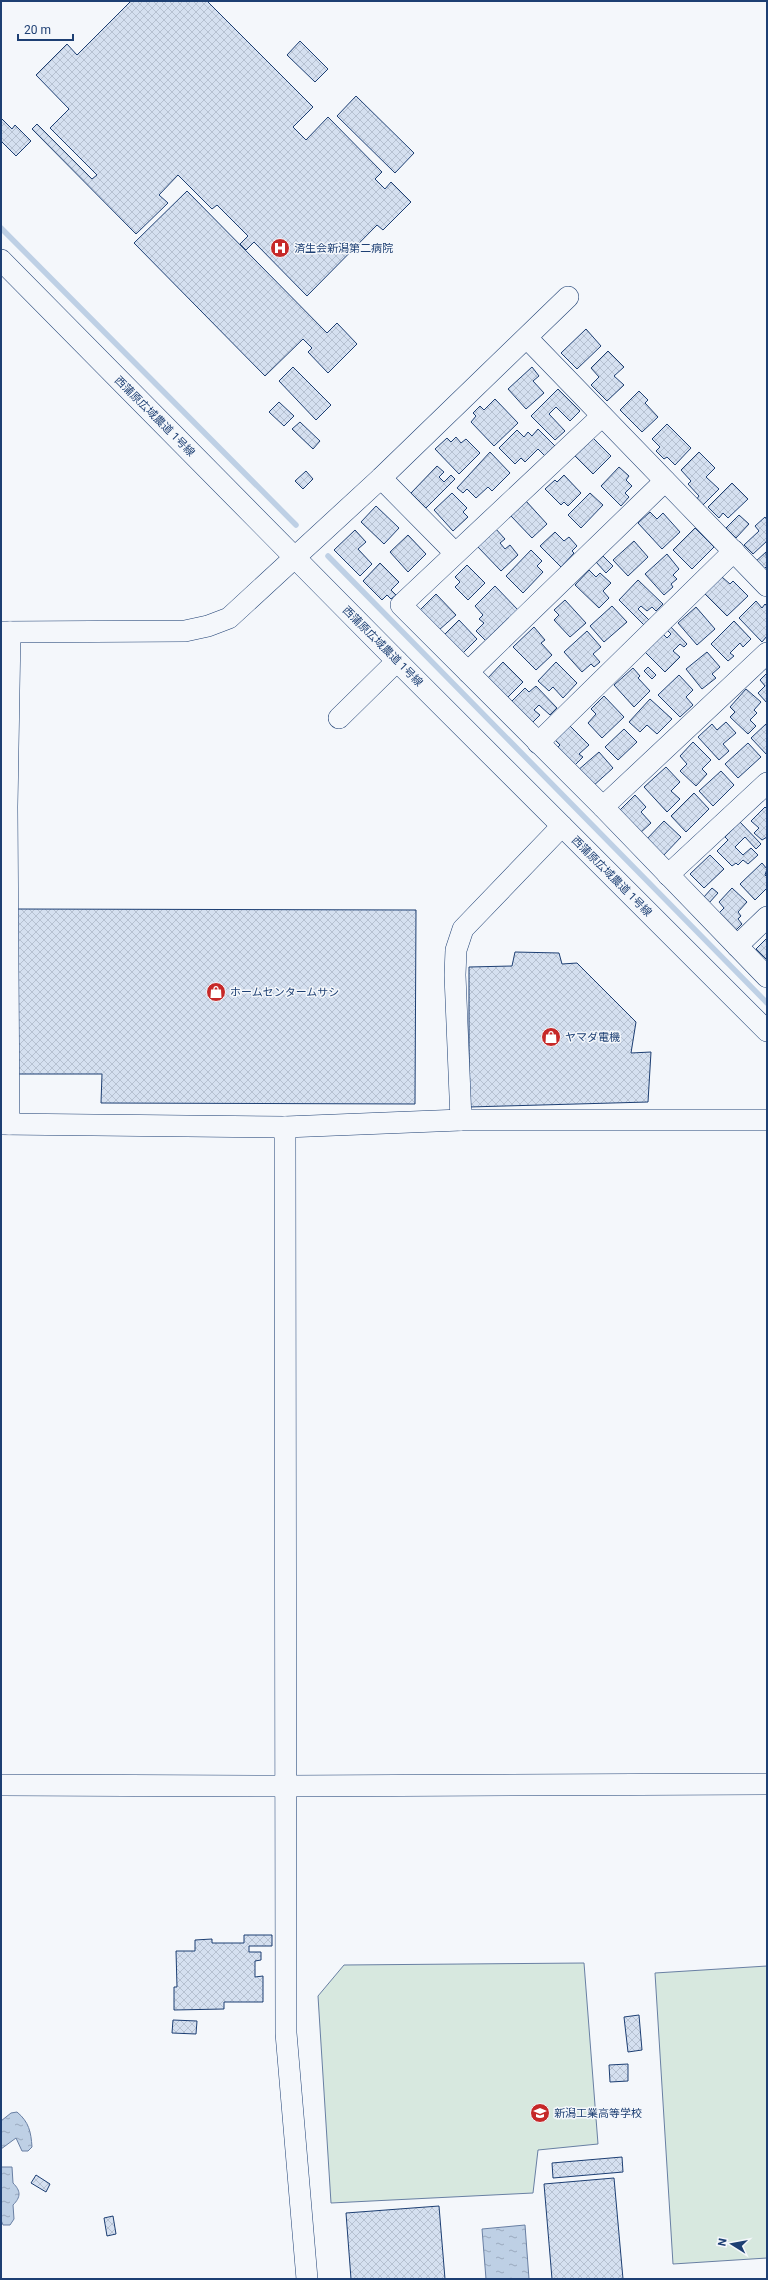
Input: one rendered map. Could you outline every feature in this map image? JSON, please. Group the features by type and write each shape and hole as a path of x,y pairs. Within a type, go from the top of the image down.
{"street":[{"name":"西蒲原広域農道 1号線","path":"1,260 397,661 767,1031"},
{"path":"568,297 381,478 294,556 229,618 208,626 185,631 6,632 4,807 5,1124 285,1126 461,1120 767,1120"},
{"path":"527,338 767,586"},
{"path":"602,416 401,605 603,808 767,977"},
{"path":"381,478 455,553"},
{"path":"468,672 665,481"},
{"path":"538,743 734,551"},
{"path":"603,808 767,654"},
{"path":"339,718 397,661"},
{"path":"668,875 767,783"},
{"path":"461,1120 455,975 456,950 463,929 562,826"},
{"path":"737,946 767,917"},
{"path":"285,1126 286,2033 307,2279"},
{"path":"1,1785 285,1786 767,1784"}],"shaded area":[{"path":"584,1963 598,2144 538,2150 533,2193 331,2203 318,1996 344,1965"},
{"path":"767,1966 767,2258 673,2264 655,1973"}],"water":[{"path":"17,2112 27,2124 30,2132 32,2147 28,2151 22,2151 16,2138 1,2149 1,2121 11,2113"},
{"path":"1,2167 12,2167 13,2183 19,2191 19,2197 13,2205 14,2219 10,2225 3,2225 1,2220"},
{"path":"525,2225 529,2279 486,2279 482,2229"}],"building":[{"path":"131,1 207,1 313,107 293,127 306,140 328,117 382,172 375,179 385,189 391,182 411,202 383,230 377,225 307,296 254,242 246,250 240,244 248,236 217,205 212,209 178,175 159,195 168,203 136,234 32,129 37,124 92,179 97,175 50,128 69,109 36,75 67,44 77,55"},
{"path":"300,41 328,69 315,82 287,55"},
{"path":"356,96 414,153 395,173 337,116"},
{"path":"1,118 12,129 15,125 31,141 16,156 1,141"},
{"path":"187,191 327,333 337,323 357,344 328,373 308,352 312,348 303,339 265,376 134,243"},
{"path":"586,329 601,346 577,369 561,353"},
{"path":"608,351 624,367 614,376 624,385 607,401 591,385 599,377 591,368"},
{"path":"293,367 331,405 316,420 279,381"},
{"path":"532,367 539,376 533,381 544,393 526,409 508,389"},
{"path":"558,389 580,411 570,421 556,407 549,414 565,431 555,440 531,416"},
{"path":"639,391 648,400 645,403 658,417 642,432 620,410"},
{"path":"495,399 518,423 494,446 471,422 476,416 473,413 480,406 484,410"},
{"path":"279,402 294,416 284,426 269,412"},
{"path":"300,422 320,441 313,449 292,429"},
{"path":"667,424 691,448 675,465 667,457 664,459 656,451 660,447 652,439"},
{"path":"538,429 555,446 545,456 538,449 525,462 521,458 515,464 499,448 517,430 524,437 528,432 532,436"},
{"path":"591,436 611,456 593,474 573,454"},
{"path":"456,437 461,443 466,439 480,453 459,474 435,449 447,438 451,442"},
{"path":"490,452 510,473 492,491 488,487 476,498 467,489 463,493 457,488"},
{"path":"699,452 715,468 706,477 719,489 702,506 696,500 699,496 688,484 691,481 681,470"},
{"path":"437,466 444,472 439,477 444,482 451,475 455,479 426,508 411,493"},
{"path":"619,467 629,476 626,480 632,486 625,493 629,497 621,506 601,486"},
{"path":"306,471 313,479 303,489 295,481"},
{"path":"564,475 581,493 568,506 564,502 561,505 545,489 555,480 557,482"},
{"path":"732,483 748,499 728,518 723,513 719,518 708,507"},
{"path":"452,493 467,508 463,512 468,517 453,531 434,510"},
{"path":"590,493 603,505 581,528 568,515"},
{"path":"526,501 547,524 532,538 511,516"},
{"path":"376,506 399,528 384,544 361,522"},
{"path":"650,512 657,519 663,513 680,532 662,549 638,523"},
{"path":"739,515 749,524 736,538 726,528"},
{"path":"765,517 767,520 767,541 753,554 744,545 759,531 755,526"},
{"path":"495,528 505,539 500,543 505,549 510,545 518,555 501,571 477,546"},
{"path":"695,528 714,547 692,569 673,550"},
{"path":"355,530 366,542 358,549 372,564 360,576 334,550"},
{"path":"555,532 564,541 569,537 577,546 572,551 574,553 561,567 540,546"},
{"path":"408,535 426,554 408,572 390,552"},
{"path":"634,541 648,557 628,576 613,560"},
{"path":"531,550 542,561 537,566 543,572 523,593 506,576"},
{"path":"766,552 767,566 763,570 755,562"},
{"path":"667,554 679,569 673,575 677,579 671,584 673,587 664,595 645,574"},
{"path":"603,556 613,566 606,573 596,562"},
{"path":"380,563 399,582 391,590 396,595 391,599 387,595 382,600 363,581"},
{"path":"467,565 485,583 468,600 455,587 460,582 455,577"},
{"path":"589,570 596,577 600,573 611,583 603,591 609,598 599,608 575,585"},
{"path":"722,577 730,584 733,581 748,596 727,616 705,594"},
{"path":"638,580 663,604 656,611 652,607 647,611 641,606 638,609 649,620 644,625 619,600"},
{"path":"495,586 518,610 486,641 476,631 484,623 479,619 483,615 475,606"},
{"path":"436,594 456,615 439,630 420,610"},
{"path":"565,600 586,623 570,637 554,620 559,615 554,610"},
{"path":"756,601 762,608 765,604 767,606 767,636 762,642 739,618"},
{"path":"612,606 627,622 604,642 590,626"},
{"path":"696,607 715,629 697,645 678,623"},
{"path":"459,620 477,639 462,654 444,635"},
{"path":"734,621 751,639 743,647 740,643 730,653 734,656 728,661 711,644"},
{"path":"669,625 687,644 684,647 680,644 673,651 680,657 665,672 644,651 662,633 667,638 671,634 666,629"},
{"path":"534,627 545,640 541,643 552,655 536,670 513,647"},
{"path":"587,631 601,647 593,654 600,662 594,667 591,664 582,672 564,652"},
{"path":"707,652 720,667 712,674 716,678 702,689 686,669"},
{"path":"503,662 523,682 506,699 486,680"},
{"path":"556,662 577,683 563,698 553,687 549,691 538,681"},
{"path":"648,667 656,675 652,679 644,671"},
{"path":"633,668 640,676 638,678 650,691 634,707 614,685"},
{"path":"767,673 767,703 758,693 765,686 760,680"},
{"path":"679,675 693,690 686,697 693,705 680,717 658,695"},
{"path":"536,686 557,708 550,715 539,705 534,710 540,715 530,725 509,704 525,688 529,692"},
{"path":"746,689 761,702 754,710 757,713 750,720 756,726 748,734 730,717 735,712 730,707"},
{"path":"604,696 624,717 602,738 588,723 596,714 591,709"},
{"path":"650,699 672,719 657,734 647,725 640,732 629,722"},
{"path":"726,722 736,733 723,744 729,751 719,760 698,737 712,724 717,730"},
{"path":"766,724 767,725 767,755 751,738"},
{"path":"569,725 589,745 579,754 583,757 573,767 556,749 560,745 554,739"},
{"path":"624,729 637,742 618,760 605,747"},
{"path":"693,742 711,760 702,769 707,774 696,786 680,771 687,764 680,756"},
{"path":"748,743 761,757 738,778 725,764"},
{"path":"599,752 613,768 592,787 577,771"},
{"path":"666,767 680,782 671,791 680,799 667,812 644,787"},
{"path":"721,771 734,785 713,806 699,791"},
{"path":"694,793 709,809 686,832 671,816"},
{"path":"635,795 646,807 641,812 651,823 639,834 618,812"},
{"path":"765,807 767,809 767,837 762,840 754,833 759,828 751,821"},
{"path":"664,821 681,837 662,857 645,841"},
{"path":"740,822 761,844 756,849 745,837 735,847 743,855 751,848 758,855 748,864 743,860 738,865 736,863 732,866 717,851 728,840 725,837"},
{"path":"710,855 724,869 704,888 690,874"},
{"path":"762,863 767,869 765,875 767,877 767,888 755,900 740,884"},
{"path":"712,888 718,893 709,903 703,898"},
{"path":"732,888 747,902 738,912 741,916 738,919 742,924 734,932 717,915 724,908 719,902"},
{"name":"ホームセンタームサシ","path":"17,909 416,910 415,1104 101,1103 102,1074 16,1074"},
{"path":"767,938 767,958 766,959 756,949"},
{"name":"ヤマダ電機","path":"515,952 559,953 562,964 577,963 636,1022 631,1053 651,1052 648,1102 469,1107 469,967 512,966"},
{"path":"244,1935 272,1935 272,1946 249,1946 249,1952 261,1952 261,1960 255,1961 255,1977 263,1976 263,2002 224,2002 224,2009 174,2010 174,1987 177,1987 176,1951 195,1951 195,1940 212,1939 212,1943 244,1943"},
{"path":"639,2015 642,2050 628,2052 624,2017"},
{"path":"173,2020 197,2021 196,2034 172,2033"},
{"path":"628,2064 628,2081 610,2082 609,2065"},
{"path":"622,2157 623,2172 553,2178 552,2163"},
{"path":"36,2175 50,2184 46,2192 31,2183"},
{"path":"614,2178 623,2279 552,2279 544,2184"},
{"path":"439,2206 445,2279 351,2279 346,2213"},
{"path":"113,2216 116,2234 107,2236 104,2218"}],"waterway":[{"path":"1,228 296,525"},
{"path":"328,556 767,1003"}],"place":[{"name":"済生会新潟第二病院","path":"280,248"},
{"name":"ホームセンタームサシ","path":"216,992"},
{"name":"ヤマダ電機","path":"551,1037"},
{"name":"新潟工業高等学校","path":"540,2113"}]}
